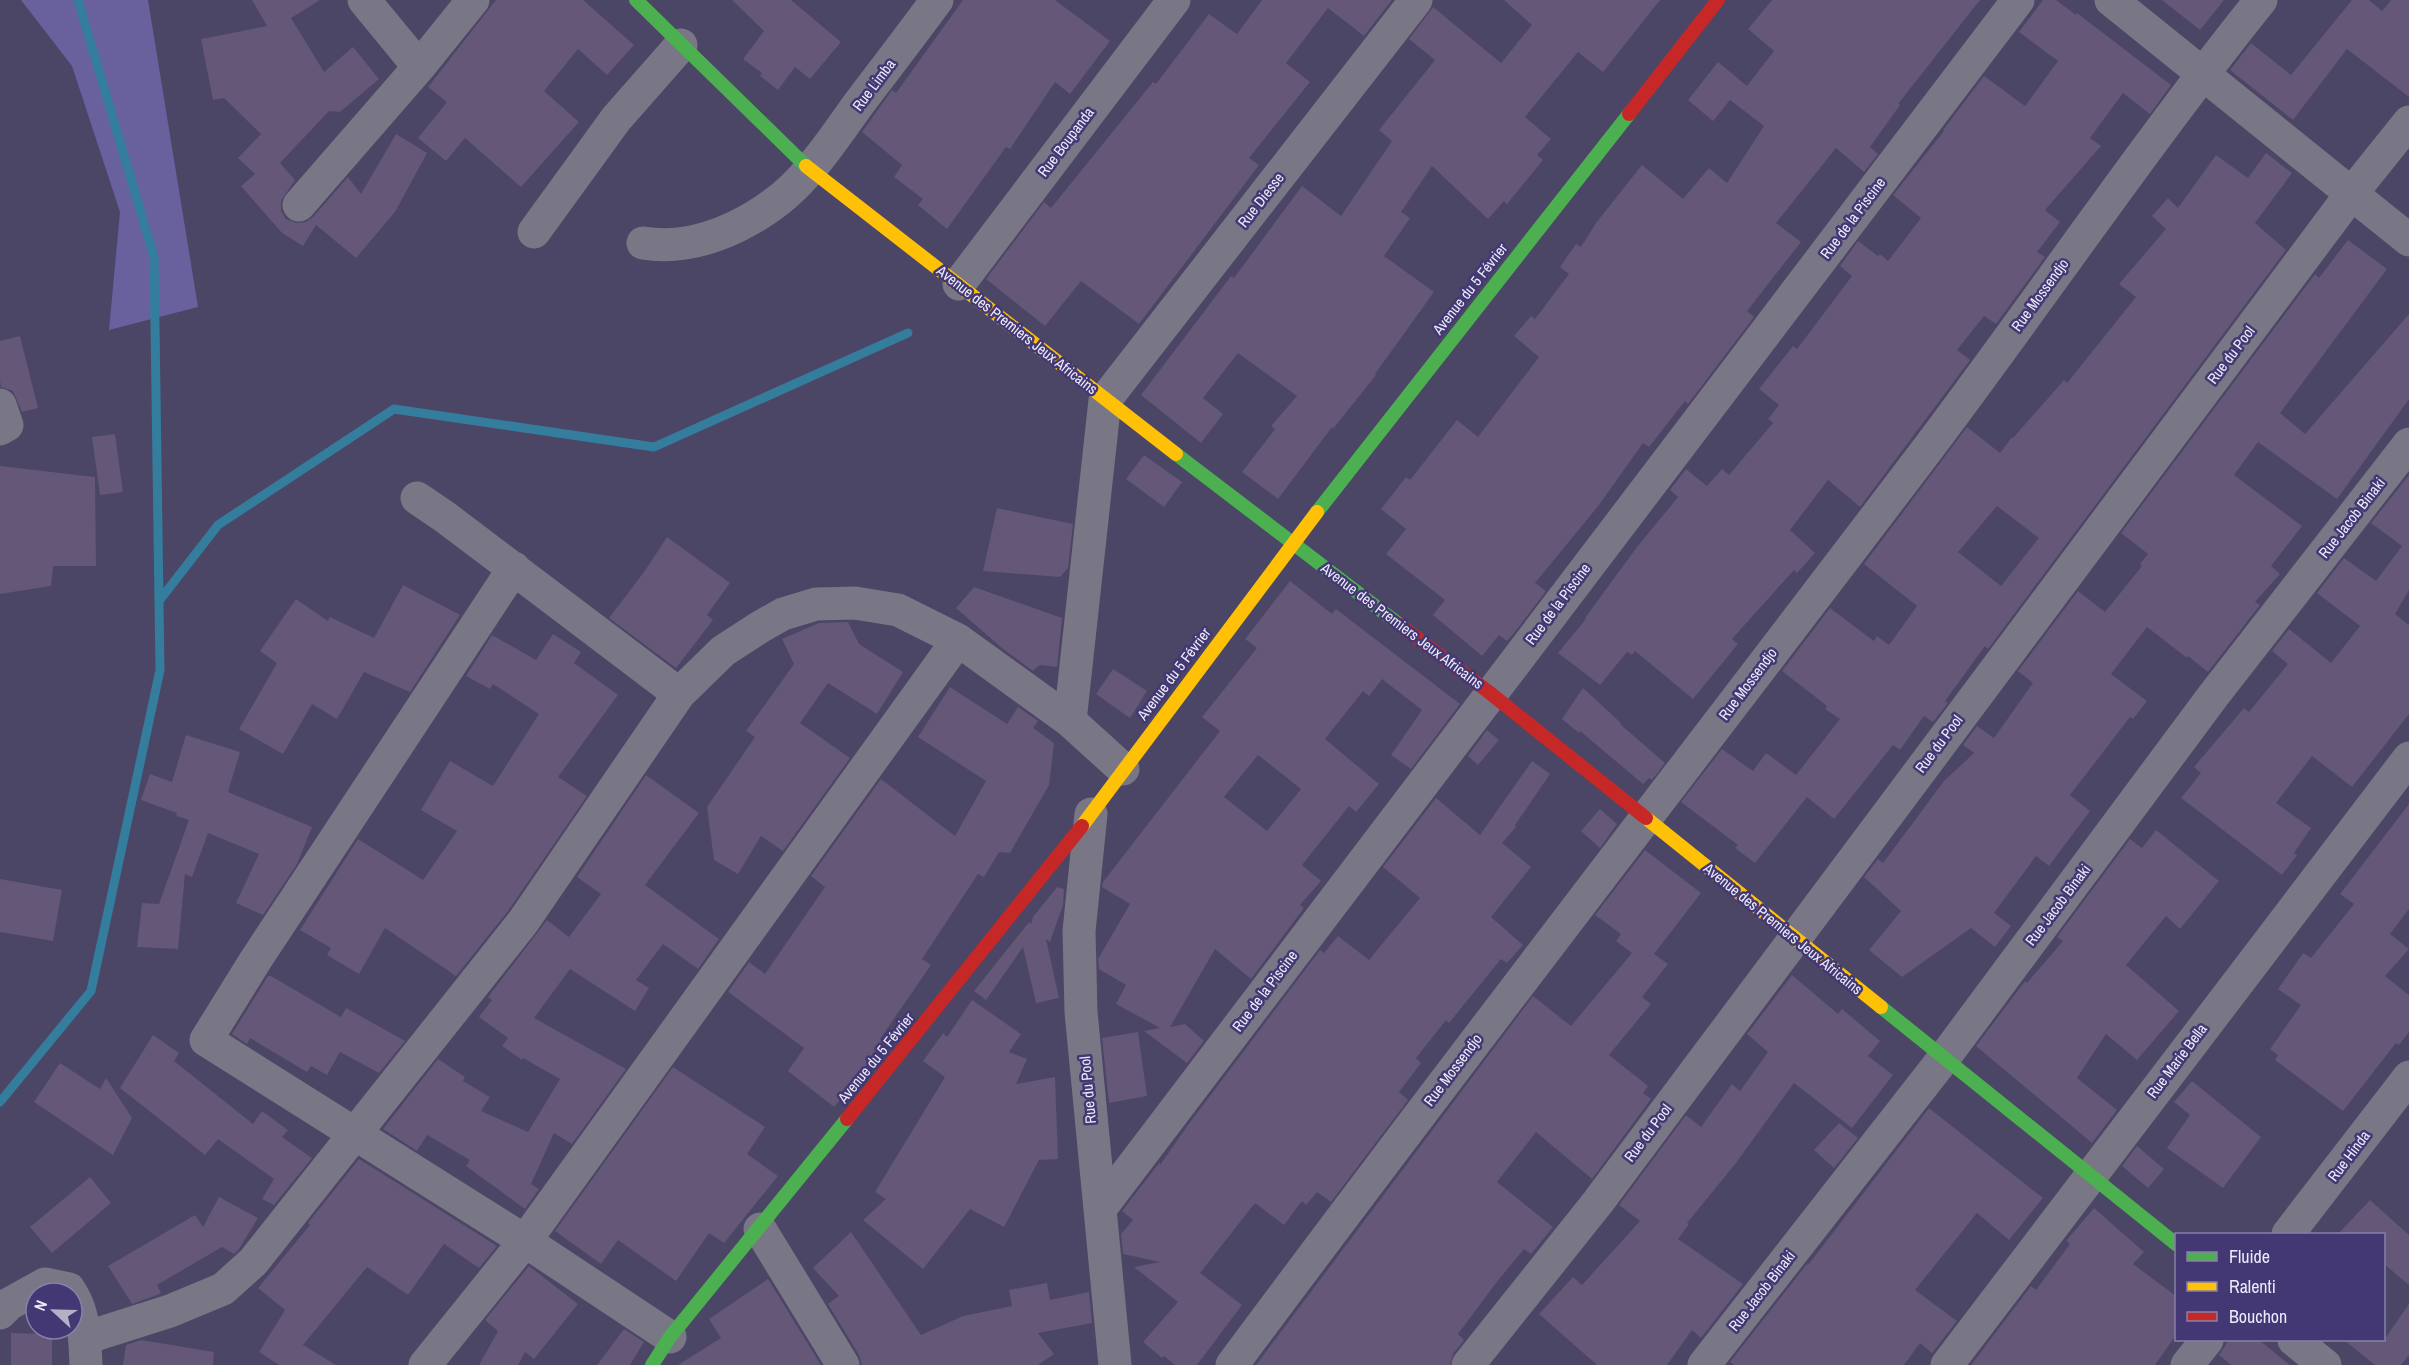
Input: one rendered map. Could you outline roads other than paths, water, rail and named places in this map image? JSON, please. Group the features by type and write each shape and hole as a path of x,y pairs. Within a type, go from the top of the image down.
{"street":[{"path":"364,0 419,67"},
{"path":"299,205 419,67 473,0"},
{"name":"Rue Limba","path":"643,243 672,245 717,235 762,212 785,195 810,170 937,0"},
{"name":"Rue Boupanda","path":"959,284 1174,0"},
{"name":"Rue Diesse","path":"1105,400 1416,0"},
{"name":"Avenue du 5 Février","path":"652,1365 670,1337 760,1229 1090,814 1293,543 1718,0"},
{"name":"Rue de la Piscine","path":"1100,1209 2018,0"},
{"path":"2111,0 2409,240"},
{"name":"Rue Mossendjo","path":"1232,1365 1407,1129 1926,450 2203,73 2261,0"},
{"name":"Avenue des Premiers Jeux Africains","path":"642,2 681,45 810,170 1105,400 1490,693 2175,1243"},
{"path":"534,232 616,119 681,45"},
{"name":"Rue du Pool","path":"1468,1365 1598,1202 2352,193 2409,122"},
{"path":"1070,721 1105,400"},
{"path":"0,405 7,425 0,429"},
{"name":"Rue Jacob Binaki","path":"1704,1365 1944,1058 2213,696 2409,444"},
{"path":"417,498 514,568 679,694"},
{"path":"514,568 261,952 206,1040 525,1241 670,1337"},
{"path":"85,1352 222,1288 253,1262 522,922 679,694 723,651 783,614 816,604 855,603 898,610 957,640 1070,721 1123,768"},
{"path":"425,1365 525,1241 957,640"},
{"name":"Rue Marie Bella","path":"1947,1365 2409,758"},
{"name":"Rue du Pool","path":"1090,814 1079,931 1081,1012 1100,1209 1121,1359"},
{"name":"Rue Hinda","path":"2289,1233 2409,1077"},
{"path":"760,1229 843,1365"},
{"path":"0,1313 9,1304 24,1296"},
{"path":"2187,1365 2206,1341"},
{"path":"2295,1341 2325,1365"}],"waterway":[{"path":"0,1102 91,991 160,670 154,257 78,0"},
{"path":"159,601 218,525 394,409 654,447 908,333"}]}
